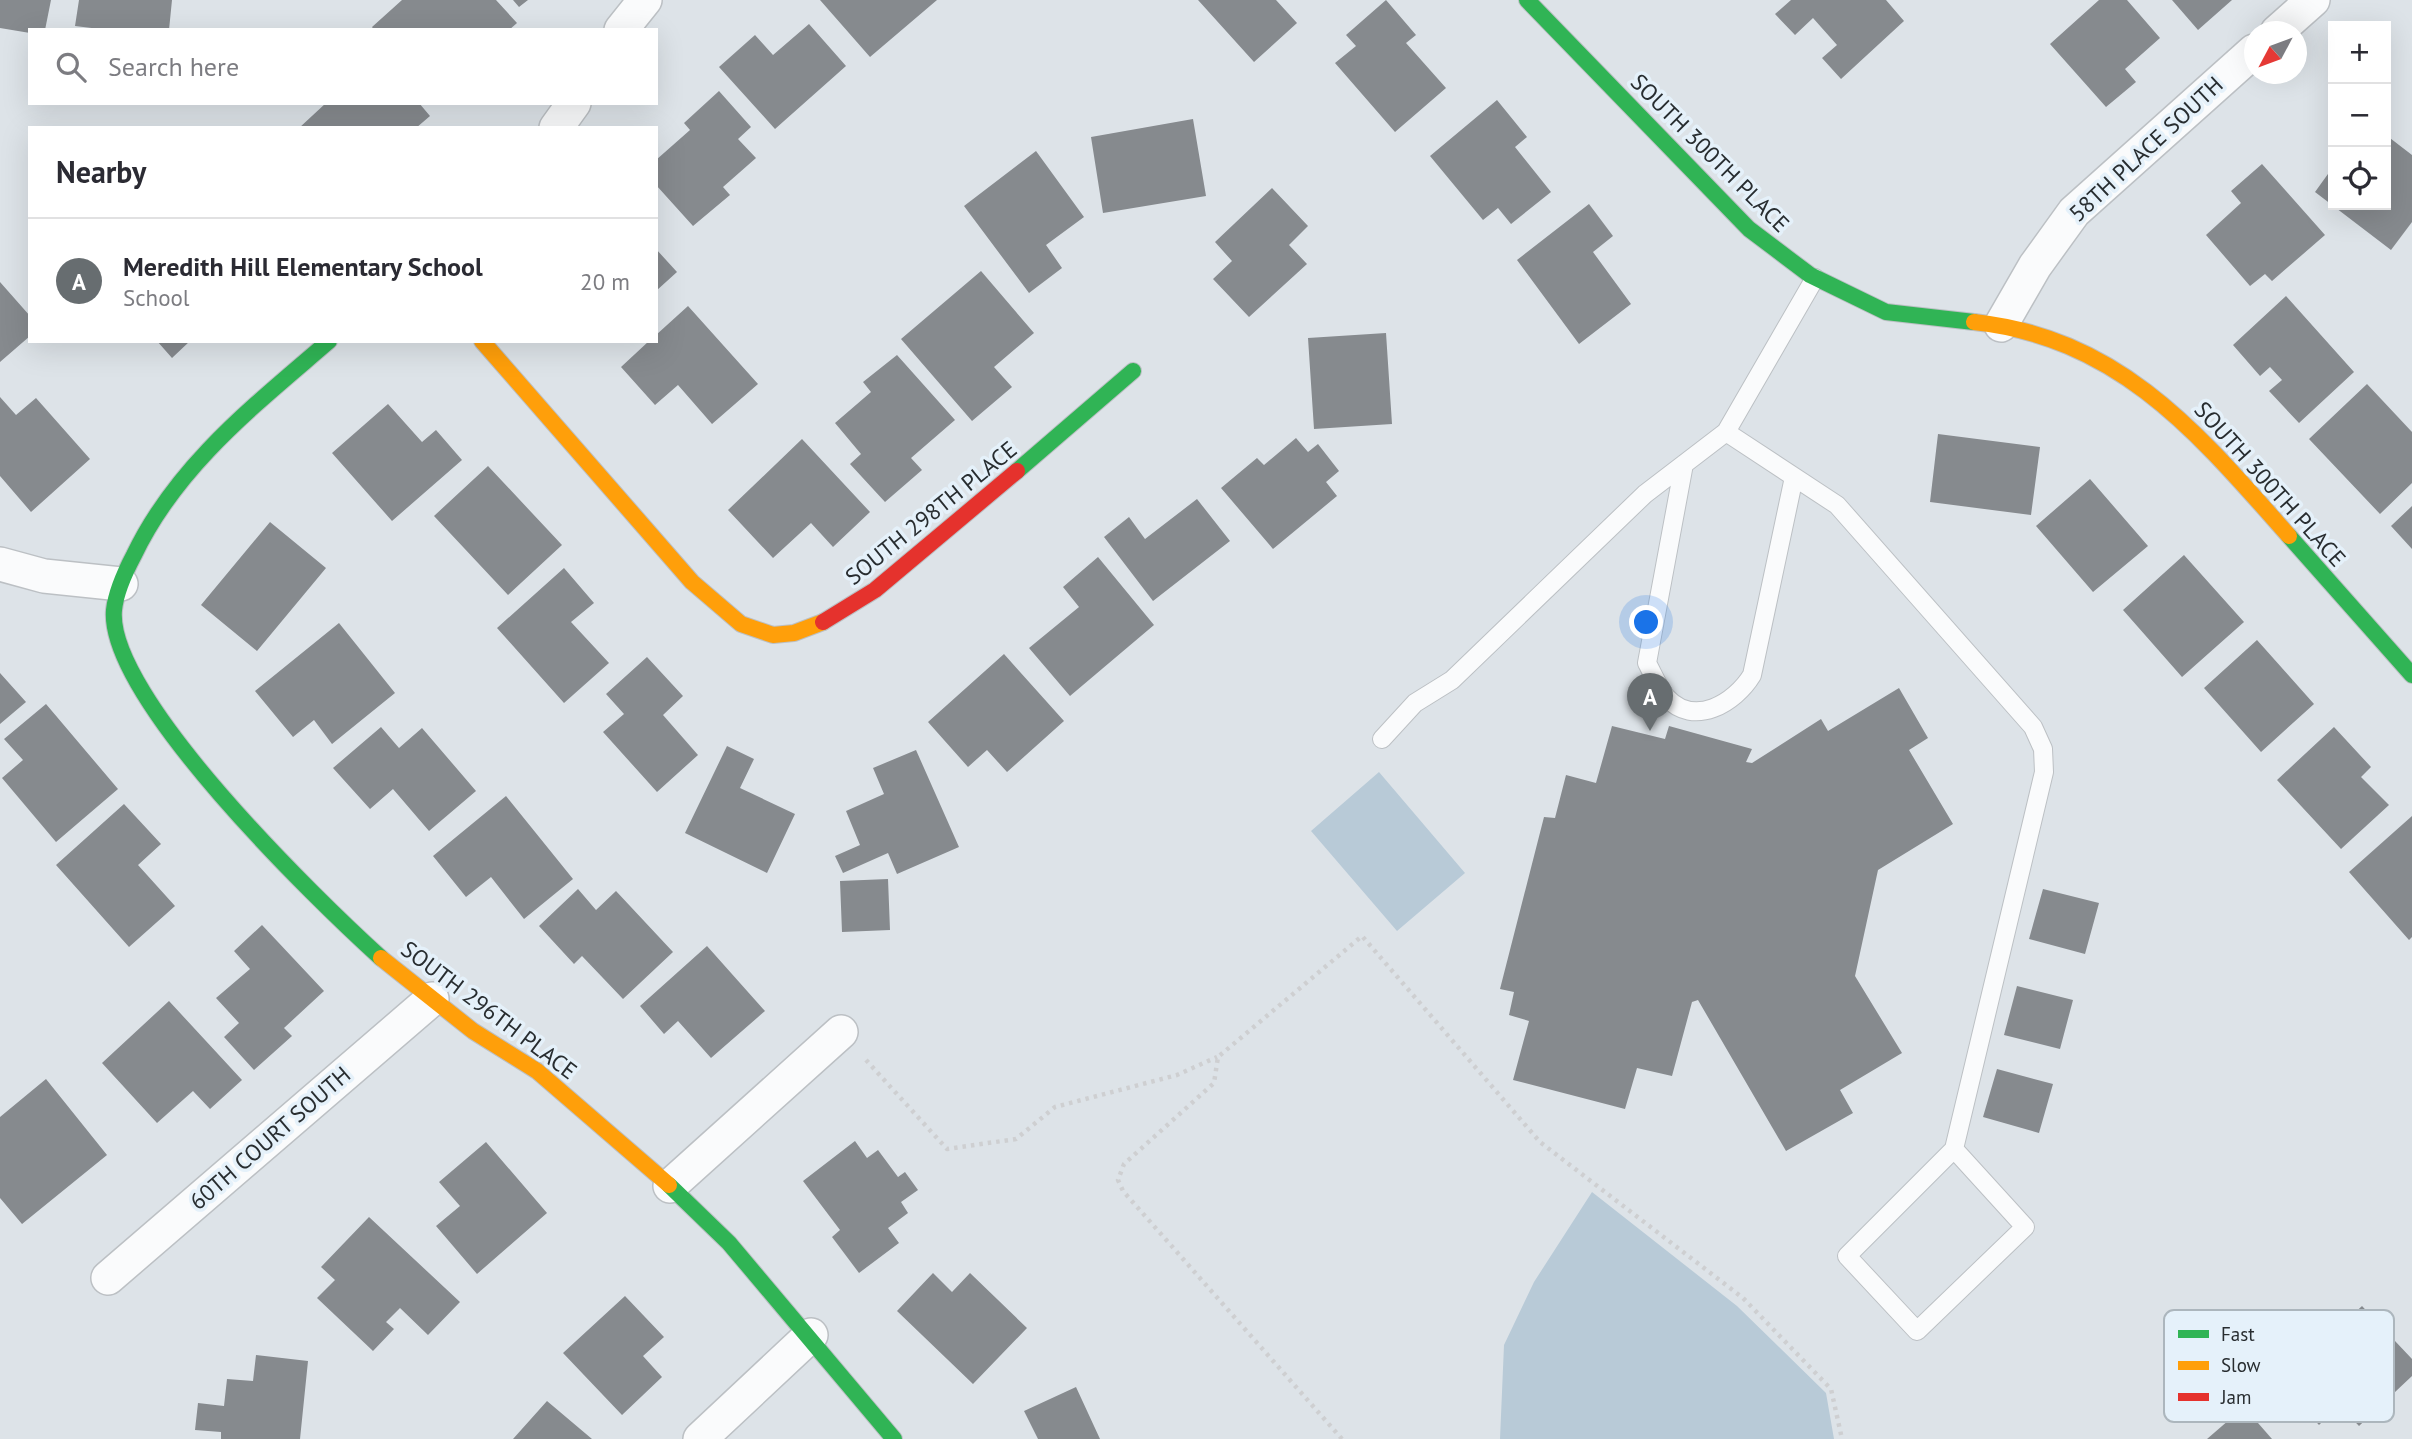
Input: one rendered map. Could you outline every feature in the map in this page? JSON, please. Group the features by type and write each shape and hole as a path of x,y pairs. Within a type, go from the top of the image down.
{"street":[{"path":"623,28 645,0"},
{"name":"SOUTH 300TH PLACE","path":"1527,0 1731,211 1780,254 1815,278 1886,312 2001,325 2041,334 2111,366 2179,417 2210,447 2412,675"},
{"path":"2289,21 2313,0"},
{"name":"58TH PLACE SOUTH","path":"2001,325 2035,265 2074,212 2244,61"},
{"path":"557,126 573,105"},
{"name":"SOUTH 296TH PLACE","path":"327,343 181,478 138,543 121,584 113,616 121,649 159,718 248,828 336,917 432,999 474,1032 533,1068 713,1224 811,1335 894,1439"},
{"name":"SOUTH 298TH PLACE","path":"484,343 692,583 741,624 773,635 794,634 815,627 875,590 920,556 1133,372"},
{"path":"0,564 44,576 121,584"},
{"name":"60TH COURT SOUTH","path":"107,1278 432,999"},
{"path":"670,1186 841,1032"},
{"path":"700,1439 811,1335"}],"lane":[{"path":"1382,739 1415,703 1452,680 1645,494 1726,432 1815,278"},
{"path":"1726,432 1837,505 2033,727 2043,749 2044,772 1954,1149 1847,1256 1917,1331 2025,1227 1954,1149"},
{"path":"1684,464 1647,663 1667,698 1679,706 1702,711 1734,699 1752,675 1794,477"}],"path":[{"path":"841,1032 947,1149 1016,1139 1055,1107 1177,1075 1218,1057 1362,936 1540,1142 1742,1298 1831,1389 1842,1439"},
{"path":"1218,1057 1214,1083 1124,1164 1118,1180 1123,1191 1342,1439"}],"shaded area":[{"path":"1379,772 1465,873 1397,931 1311,831"},
{"path":"1592,1192 1737,1306 1826,1393 1834,1439 1500,1439 1504,1345 1534,1282"}],"building":[{"path":"0,0 51,0 45,28 28,28 28,33 0,28"},
{"path":"79,0 172,0 169,28 75,26"},
{"path":"402,0 496,0 517,23 511,28 372,27"},
{"path":"513,0 528,0 519,7"},
{"path":"820,0 937,0 870,57"},
{"path":"1198,0 1276,0 1297,23 1254,62"},
{"path":"1386,0 1416,35 1406,43 1446,88 1395,132 1335,63 1356,46 1346,35"},
{"path":"1791,0 1886,0 1904,21 1841,79 1822,58 1837,45 1813,18 1795,35 1775,14"},
{"path":"2099,0 2127,0 2160,38 2125,69 2136,82 2106,107 2050,44"},
{"path":"2172,0 2232,0 2198,30"},
{"path":"809,24 846,66 775,129 719,67 755,35 773,55"},
{"path":"719,91 751,127 738,139 756,158 723,187 730,195 693,226 658,187 658,158 690,130 684,123"},
{"path":"1497,100 1527,137 1515,147 1551,192 1511,224 1498,208 1483,220 1430,156"},
{"path":"324,105 421,105 430,116 418,126 301,126"},
{"path":"1193,119 1206,196 1103,213 1091,137"},
{"path":"2391,139 2412,155 2412,222 2391,250 2339,210 2391,210"},
{"path":"1036,151 1084,217 1046,245 1062,268 1029,293 964,206"},
{"path":"2262,164 2325,235 2272,281 2265,274 2250,286 2206,235 2241,203 2231,191"},
{"path":"2328,174 2328,202 2315,192"},
{"path":"1272,188 1308,226 1289,245 1307,264 1249,317 1213,279 1232,261 1215,242"},
{"path":"1589,204 1613,236 1593,252 1631,304 1579,344 1517,260"},
{"path":"658,251 677,272 658,289"},
{"path":"981,271 1034,333 994,367 1012,387 972,421 901,339"},
{"path":"0,282 28,314 28,338 0,362"},
{"path":"2286,296 2354,372 2299,423 2269,391 2282,380 2270,367 2260,376 2233,345"},
{"path":"688,306 758,384 712,424 678,385 655,405 621,367 647,343 658,343 658,333"},
{"path":"1386,333 1392,424 1314,429 1308,338"},
{"path":"159,343 188,343 172,358"},
{"path":"897,355 955,420 911,458 922,470 885,502 850,464 861,454 835,423 871,392 863,382"},
{"path":"2367,384 2412,432 2412,483 2380,514 2309,439"},
{"path":"0,397 16,415 36,398 90,459 31,512 0,476"},
{"path":"388,404 422,442 436,430 462,460 392,521 332,453"},
{"path":"1938,434 2040,447 2031,515 1930,502"},
{"path":"1296,438 1308,452 1318,444 1339,471 1326,482 1337,496 1273,549 1221,488 1257,458 1264,465"},
{"path":"802,439 870,512 833,547 811,523 773,558 728,510"},
{"path":"488,466 562,545 508,595 434,516"},
{"path":"2090,479 2148,546 2093,592 2036,526"},
{"path":"1197,499 1230,541 1153,601 1104,537 1129,517 1145,539"},
{"path":"2412,506 2412,549 2391,526"},
{"path":"270,522 326,568 257,651 201,605"},
{"path":"2184,555 2244,622 2182,677 2123,610"},
{"path":"1098,557 1154,625 1070,696 1029,648 1079,607 1063,587"},
{"path":"564,568 594,603 571,622 609,663 564,703 497,628"},
{"path":"339,623 395,693 332,744 314,720 293,737 255,691"},
{"path":"2257,640 2314,704 2261,752 2204,688"},
{"path":"1004,654 1064,721 1007,772 987,750 968,767 928,722"},
{"path":"647,657 683,696 663,715 698,755 657,792 603,732 624,714 606,694"},
{"path":"0,673 26,702 0,724"},
{"path":"1899,688 1928,738 1909,750 1953,824 1878,870 1855,976 1902,1053 1840,1090 1853,1113 1786,1151 1698,1000 1692,1002 1672,1076 1637,1068 1625,1109 1513,1080 1529,1021 1509,1015 1514,992 1500,989 1544,817 1555,818 1566,775 1596,783 1612,726 1665,739 1669,726 1752,749 1746,762 1752,763 1821,719 1828,731"},
{"path":"46,704 118,789 56,842 2,778 23,760 4,739"},
{"path":"381,727 399,748 422,728 476,791 429,831 393,789 370,809 333,768"},
{"path":"2334,727 2371,767 2361,777 2389,805 2341,849 2277,780"},
{"path":"727,746 754,759 740,788 795,814 767,873 685,833"},
{"path":"916,750 959,847 897,874 888,853 843,873 835,856 860,845 846,811 884,794 873,768"},
{"path":"506,796 573,879 524,919 491,877 466,897 433,856"},
{"path":"124,804 161,844 138,865 175,906 129,947 56,865"},
{"path":"2412,816 2412,937 2409,940 2349,872"},
{"path":"888,879 890,930 842,932 840,881"},
{"path":"578,889 596,910 616,891 673,952 623,999 582,956 574,964 539,926"},
{"path":"2043,889 2099,903 2085,954 2029,939"},
{"path":"262,925 324,991 284,1028 292,1036 254,1070 224,1037 239,1023 216,998 250,969 234,951"},
{"path":"707,946 765,1011 711,1058 678,1021 664,1034 640,1006"},
{"path":"2017,986 2073,1000 2060,1049 2004,1035"},
{"path":"169,1001 242,1080 210,1109 193,1091 157,1123 102,1063"},
{"path":"1997,1069 2053,1084 2039,1133 1983,1117"},
{"path":"46,1079 107,1155 22,1224 0,1198 0,1117"},
{"path":"855,1141 867,1158 878,1150 898,1177 905,1172 918,1190 901,1202 908,1213 888,1228 899,1243 859,1273 832,1237 840,1230 803,1181"},
{"path":"486,1142 547,1213 477,1274 436,1226 460,1206 439,1182"},
{"path":"369,1217 460,1302 428,1335 400,1308 386,1322 394,1329 373,1351 317,1298 335,1280 321,1267"},
{"path":"933,1273 952,1292 970,1273 1027,1328 973,1384 897,1311"},
{"path":"625,1296 664,1337 643,1356 662,1377 622,1415 563,1353"},
{"path":"2394,1340 2412,1359 2412,1376 2394,1393"},
{"path":"256,1355 308,1361 300,1439 221,1439 221,1432 195,1430 198,1403 224,1406 227,1379 253,1381"},
{"path":"1076,1387 1100,1439 1038,1439 1024,1411"},
{"path":"547,1401 592,1439 513,1439"},
{"path":"2227,1422 2257,1422 2272,1439 2207,1439"}],"traffic: fast":[{"path":"1527,0 1749,229 1810,275 1886,312 1974,322"},
{"path":"327,343 220,438 172,493 152,523 124,575 114,610 121,647 143,692 178,743 220,795 266,845 381,958"},
{"path":"1017,471 1133,371"},
{"path":"2289,536 2412,675"},
{"path":"669,1185 729,1243 894,1439"}],"traffic: slow":[{"path":"1974,322 2026,332 2072,348 2114,370 2152,396 2188,427 2289,536"},
{"path":"484,343 692,582 741,624 773,635 794,633 823,622"},
{"path":"381,958 473,1031 537,1071 669,1185"}],"traffic: jam":[{"path":"823,622 875,590 1017,471"}],"place":[{"name":"Meredith Hill Elementary School","path":"1650,731"}]}
